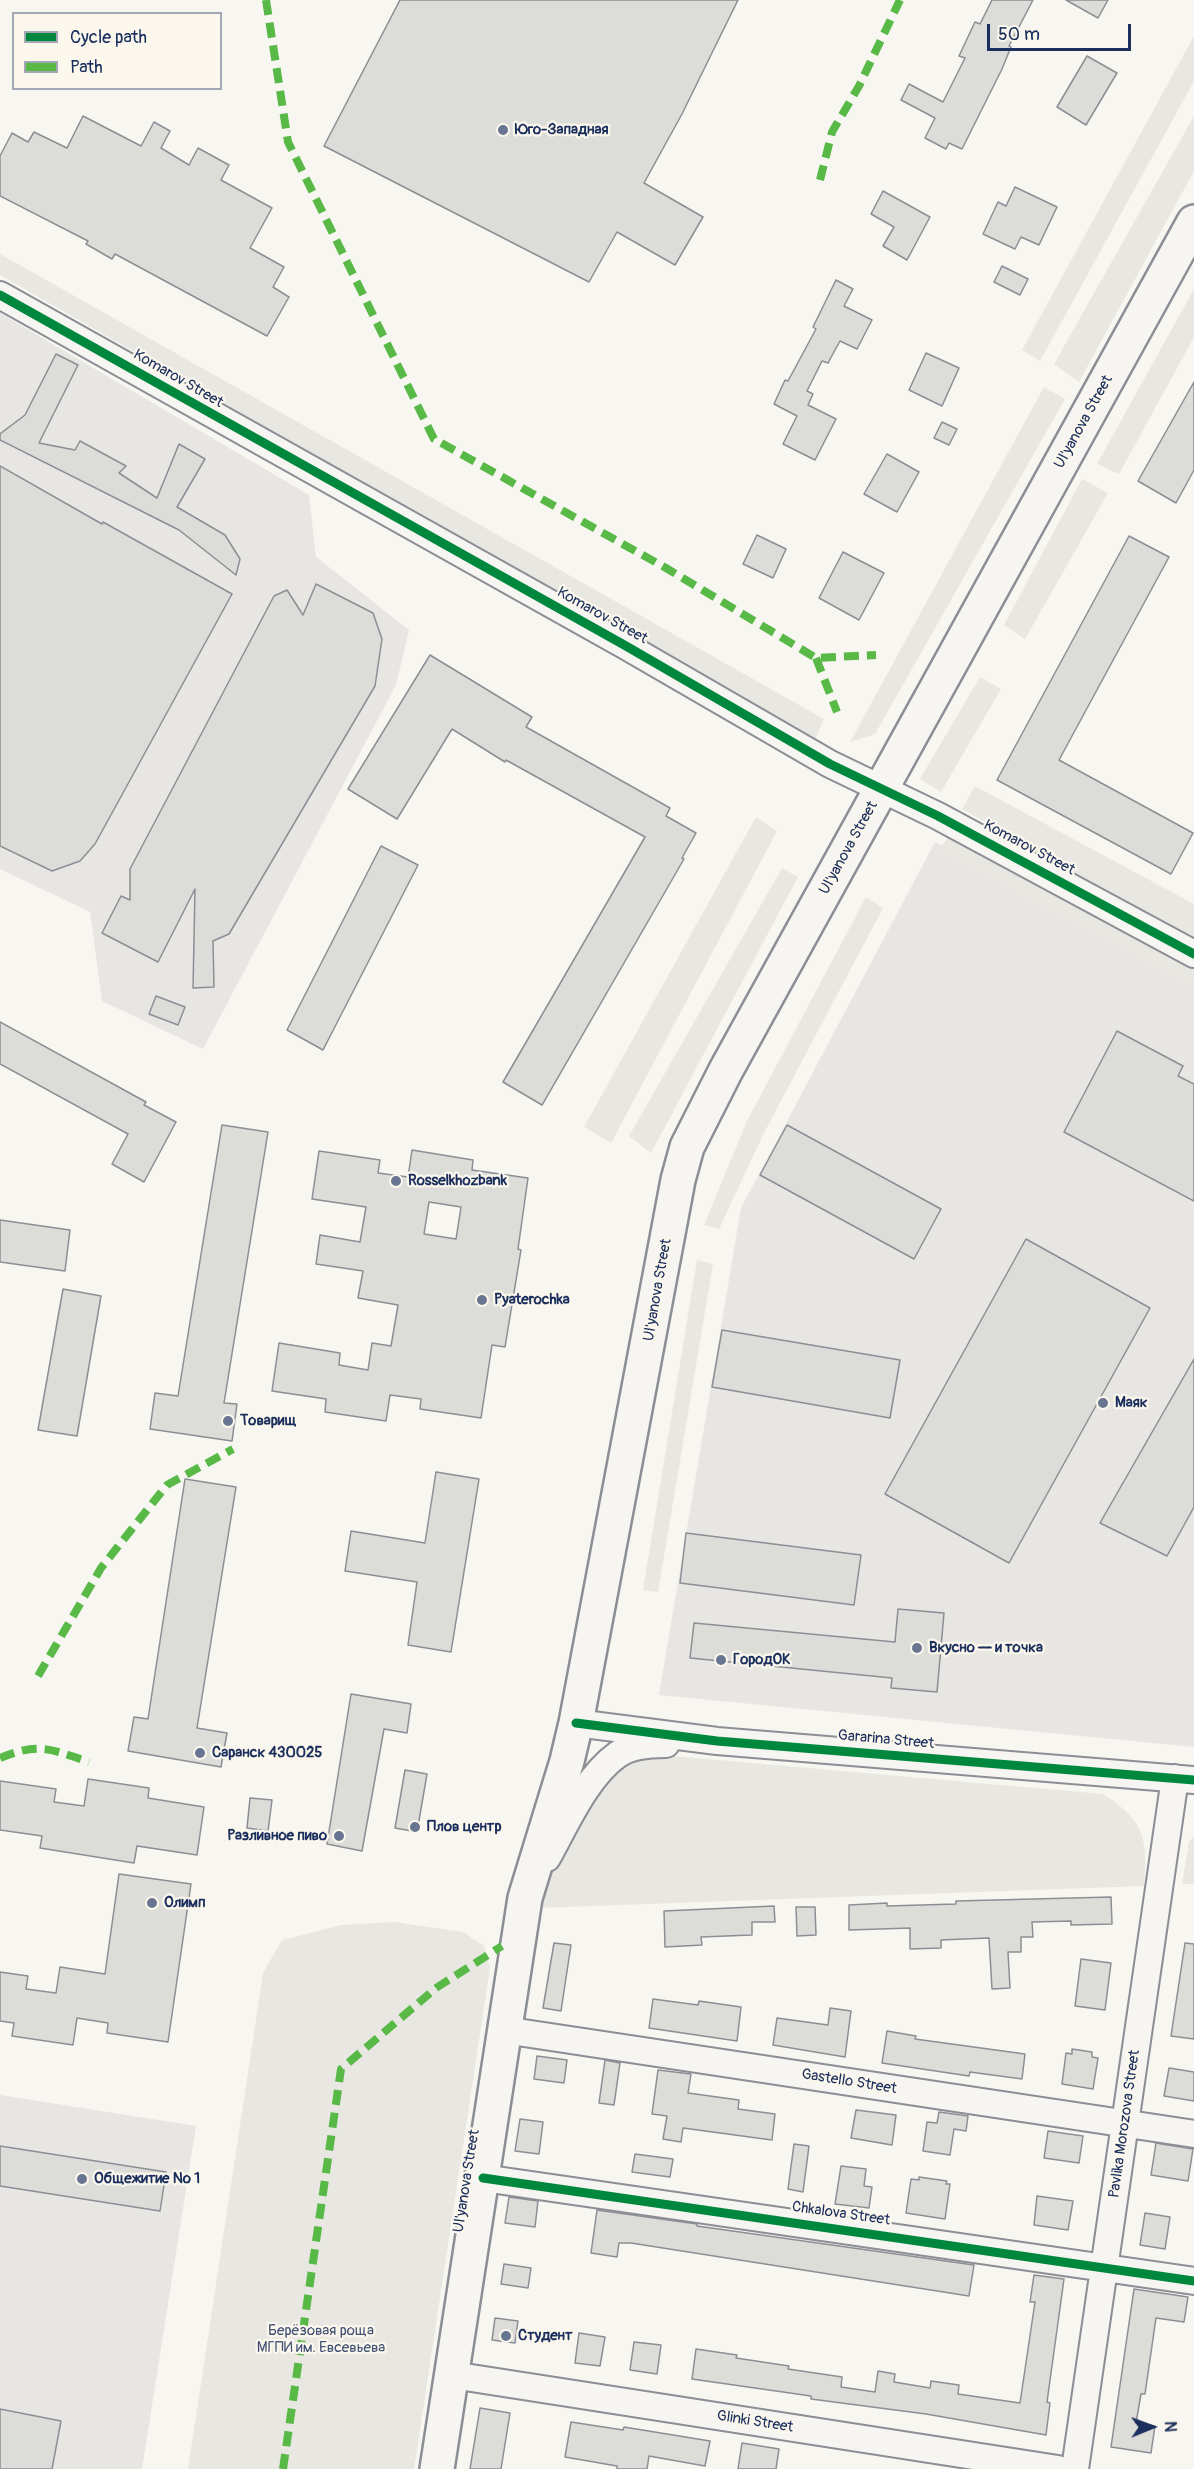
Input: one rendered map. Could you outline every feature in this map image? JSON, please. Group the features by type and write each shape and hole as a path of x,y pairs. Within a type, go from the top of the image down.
{"main road":[{"name":"Ul'yanova Street","path":"437,2469 525,1898 576,1724 678,1180 687,1147 703,1112 1194,222"}],"street":[{"name":"Komarov Street","path":"0,295 328,481 626,646 830,764 938,816 1194,954"},
{"name":"Gararina Street","path":"576,1724 717,1741 1184,1779"},
{"path":"525,1898 573,1810 600,1771 618,1754 633,1748 662,1744 717,1741"},
{"name":"Pavlika Morozova Street","path":"1075,2469 1125,2124 1184,1779"},
{"name":"Gastello Street","path":"504,2030 1194,2134"},
{"name":"Chkalova Street","path":"483,2178 1194,2281"},
{"name":"Glinki Street","path":"452,2375 1058,2469"}],"shaded area":[{"path":"0,313 309,495 316,557 409,630 396,685 203,1049 102,1001 90,912 0,869"},
{"path":"935,842 1194,982 1194,1747 659,1695 741,1208"},
{"path":"0,2095 196,2126 142,2469 0,2469"}],"green space":[{"path":"1194,36 1194,81 1040,361 1022,350"},
{"path":"1194,116 1194,171 1079,382 1054,364"},
{"path":"0,254 824,719 814,741 0,275"},
{"path":"1194,289 1194,337 1119,474 1097,464"},
{"path":"1044,387 1065,399 875,734 850,742"},
{"path":"1082,479 1108,493 1025,639 1004,625"},
{"path":"980,677 1001,689 941,792 920,779"},
{"path":"975,786 1194,904 1194,940 962,809"},
{"path":"756,817 777,831 611,1143 584,1127"},
{"path":"950,834 1194,964 1194,987 939,851"},
{"path":"782,868 798,877 651,1153 629,1136"},
{"path":"866,897 883,908 764,1133 719,1229 704,1225 747,1121"},
{"path":"697,1260 713,1264 658,1592 643,1590"},
{"path":"650,1754 1103,1794 1128,1813 1141,1832 1145,1855 1144,1886 536,1908 545,1867 610,1768"},
{"path":"1194,1836 1194,1884 1182,1884 1189,1842"},
{"name":"Берёзовая роща МГПИ им. Евсевьева","path":"394,1922 463,1932 484,1946 490,1968 414,2469 188,2469 263,1973 282,1940 341,1925"}],"building":[{"name":"Юго-Западная","path":"400,0 738,0 682,114 644,183 703,217 675,265 617,232 589,282 324,146"},
{"path":"992,0 1033,0 1009,46 1011,47 1002,69 962,149 949,143 946,149 925,138 935,118 901,100 909,84 943,102 965,58 959,56 975,22 980,24"},
{"path":"1066,0 1108,0 1098,18"},
{"path":"1087,56 1117,73 1086,125 1057,107"},
{"path":"83,116 141,146 154,122 170,131 161,148 189,165 198,148 229,165 221,180 272,208 250,248 284,267 273,287 289,297 267,336 115,254 112,259 86,244 88,241 0,196 0,156 12,133 28,142 34,132 67,148"},
{"path":"1015,187 1057,207 1039,245 1021,237 1015,249 983,234 998,202 1006,206"},
{"path":"883,191 930,217 907,260 883,246 894,227 871,214"},
{"path":"1002,266 1028,279 1020,295 994,282"},
{"path":"836,280 853,289 844,306 872,320 857,349 840,341 828,363 822,361 807,391 813,394 808,405 836,419 815,460 783,444 797,416 774,404 785,380 788,381 816,329 813,327"},
{"path":"926,353 959,368 942,406 909,390"},
{"path":"56,354 78,365 39,443 75,450 80,441 126,466 119,473 157,498 179,444 205,459 177,507 225,535 240,559 236,575 179,530 0,440 0,434 25,415"},
{"path":"1194,382 1194,470 1176,503 1138,481"},
{"path":"942,422 957,429 949,445 934,438"},
{"path":"887,454 919,472 897,512 864,494"},
{"path":"0,466 232,594 95,844 80,861 52,871 0,846"},
{"path":"757,535 786,549 773,578 743,564"},
{"path":"1129,536 1169,557 1059,760 1193,833 1171,874 997,780"},
{"path":"843,552 884,573 859,620 819,598"},
{"path":"316,584 373,613 382,639 375,686 229,934 213,941 214,987 193,988 195,889 158,962 102,933 121,896 130,900 130,869 274,596 287,590 303,615"},
{"path":"430,655 532,717 526,727 670,808 666,816 696,833 682,858 684,859 542,1105 503,1082 645,837 506,760 505,762 452,729 397,819 348,789"},
{"path":"381,846 418,865 323,1050 287,1030"},
{"path":"156,996 185,1007 178,1025 149,1014"},
{"path":"0,1022 146,1102 144,1105 176,1122 144,1182 112,1164 128,1134 0,1064"},
{"path":"1117,1031 1183,1066 1178,1076 1194,1084 1194,1201 1064,1132"},
{"path":"222,1125 268,1132 224,1403 237,1404 232,1441 150,1429 155,1393 178,1396"},
{"path":"787,1125 941,1209 914,1259 760,1175"},
{"path":"412,1150 473,1160 472,1170 528,1178 518,1249 521,1250 505,1347 492,1345 481,1418 420,1409 421,1399 390,1395 386,1421 325,1412 326,1399 272,1391 279,1343 340,1353 339,1365 368,1370 372,1343 391,1346 398,1305 358,1298 363,1271 316,1264 320,1235 360,1242 366,1207 312,1199 319,1151 380,1160 378,1173 408,1177","holes":["429,1202 461,1207 456,1239 424,1234"]},
{"path":"0,1220 70,1230 65,1271 0,1262"},
{"path":"1026,1239 1150,1308 1009,1563 885,1494"},
{"path":"63,1289 101,1296 77,1436 38,1430"},
{"path":"722,1330 900,1360 890,1418 712,1387"},
{"path":"1194,1359 1194,1507 1167,1556 1100,1523"},
{"path":"436,1472 479,1479 451,1652 408,1645 417,1582 345,1571 351,1531 425,1543"},
{"path":"185,1479 236,1487 197,1728 227,1733 221,1767 128,1751 134,1717 148,1719"},
{"path":"686,1533 861,1555 854,1605 680,1583"},
{"path":"898,1609 944,1613 937,1692 891,1688 892,1678 690,1658 694,1623 895,1642"},
{"path":"351,1694 411,1704 407,1733 384,1729 362,1851 327,1844"},
{"path":"405,1770 427,1774 417,1832 395,1828"},
{"path":"88,1779 149,1788 148,1798 204,1807 197,1855 137,1846 134,1863 40,1848 42,1836 0,1830 0,1781 56,1789 54,1802 84,1806"},
{"path":"250,1798 272,1800 268,1831 247,1828"},
{"path":"119,1874 191,1884 168,2042 107,2033 108,2023 77,2018 73,2045 12,2036 14,2023 0,2021 0,1972 28,1976 26,1989 56,1993 60,1967 105,1974"},
{"path":"1111,1897 1112,1924 1071,1925 1071,1921 1032,1922 1033,1937 1021,1937 1021,1952 1008,1952 1010,1988 992,1989 989,1938 941,1940 941,1948 910,1949 910,1928 849,1930 849,1905 956,1904 956,1901"},
{"path":"774,1906 775,1922 752,1922 752,1935 701,1937 702,1945 665,1947 664,1911"},
{"path":"796,1907 815,1907 816,1935 797,1936"},
{"path":"554,1943 571,1945 561,2011 543,2008"},
{"path":"1185,1943 1194,1944 1194,2039 1171,2036"},
{"path":"1081,1959 1111,1963 1105,2010 1075,2006"},
{"path":"653,1999 698,2005 699,2001 741,2007 737,2041 649,2028"},
{"path":"830,2008 851,2011 845,2057 773,2045 777,2018 828,2025"},
{"path":"887,2031 916,2036 915,2039 1025,2054 1022,2079 970,2072 969,2076 882,2063"},
{"path":"1072,2049 1092,2052 1092,2057 1098,2058 1093,2089 1062,2084 1066,2053 1072,2054"},
{"path":"537,2056 567,2060 564,2083 534,2079"},
{"path":"605,2060 620,2063 614,2105 599,2103"},
{"path":"1169,2068 1194,2072 1194,2101 1164,2096"},
{"path":"658,2070 691,2074 688,2093 739,2100 738,2109 775,2114 772,2140 683,2128 681,2142 663,2139 667,2116 652,2114"},
{"path":"856,2110 896,2115 892,2145 851,2138"},
{"path":"939,2112 968,2116 966,2131 954,2129 950,2155 923,2151 927,2122 937,2123"},
{"path":"520,2119 543,2122 539,2154 515,2151"},
{"path":"1048,2131 1083,2136 1079,2163 1044,2158"},
{"path":"1156,2143 1193,2149 1188,2181 1151,2175"},
{"path":"794,2144 809,2146 803,2192 788,2189"},
{"name":"Общежитие № 1","path":"0,2146 166,2172 160,2211 0,2186"},
{"path":"635,2154 673,2159 670,2177 632,2172"},
{"path":"841,2166 866,2169 864,2186 872,2187 869,2208 835,2204"},
{"path":"919,2177 947,2181 946,2184 950,2184 945,2219 906,2213 911,2179 919,2180"},
{"path":"1037,2196 1073,2201 1068,2230 1034,2225"},
{"path":"509,2197 538,2201 535,2227 505,2223"},
{"path":"597,2210 974,2265 969,2296 631,2243 619,2243 617,2257 591,2253"},
{"path":"1145,2213 1170,2217 1165,2249 1140,2245"},
{"path":"504,2264 531,2268 528,2288 501,2284"},
{"path":"1034,2275 1064,2279 1047,2402 1050,2403 1046,2435 926,2414 811,2399 811,2396 692,2379 696,2349 789,2366 788,2369 842,2377 841,2387 875,2392 878,2371 895,2374 894,2382 930,2388 931,2381 959,2385 958,2394 1020,2403 1035,2302 1030,2302"},
{"path":"1134,2289 1188,2297 1184,2322 1156,2318 1145,2394 1141,2394 1136,2423 1155,2426 1151,2453 1111,2447"},
{"path":"495,2318 518,2321 515,2343 492,2340"},
{"path":"579,2333 605,2337 600,2366 575,2363"},
{"path":"634,2342 661,2345 657,2374 630,2370"},
{"path":"480,2408 510,2413 501,2469 470,2469"},
{"path":"0,2409 61,2421 52,2469 0,2469"},
{"path":"571,2422 623,2430 624,2427 710,2441 705,2466 649,2456 647,2469 617,2469 617,2466 565,2457"},
{"path":"742,2443 779,2449 776,2469 738,2469"}],"marked path":[{"path":"266,0 288,142 434,439 666,568 816,658 876,655"},
{"path":"820,180 832,132 859,86 900,0"},
{"path":"816,658 837,712"},
{"path":"38,1676 101,1568 167,1485 233,1449"},
{"path":"0,1758 25,1750 44,1749 89,1762"},
{"path":"283,2469 341,2069 436,1988 502,1946"}],"cycle path":[{"path":"0,295 626,646 830,764 938,816 1194,954"},
{"path":"576,1723 717,1741 1194,1780"},
{"path":"483,2178 1194,2281"}],"place":[{"name":"Юго-Западная","path":"503,130"},
{"name":"Rosselkhozbank","path":"396,1181"},
{"name":"Pyaterochka","path":"482,1300"},
{"name":"Маяк","path":"1103,1403"},
{"name":"Товарищ","path":"228,1421"},
{"name":"Вкусно — и точка","path":"917,1648"},
{"name":"ГородОК","path":"721,1660"},
{"name":"Саранск 430025","path":"200,1753"},
{"name":"Плов центр","path":"415,1827"},
{"name":"Разливное пиво","path":"339,1836"},
{"name":"Олимп","path":"152,1903"},
{"name":"Общежитие № 1","path":"82,2179"},
{"name":"Студент","path":"506,2336"}]}
